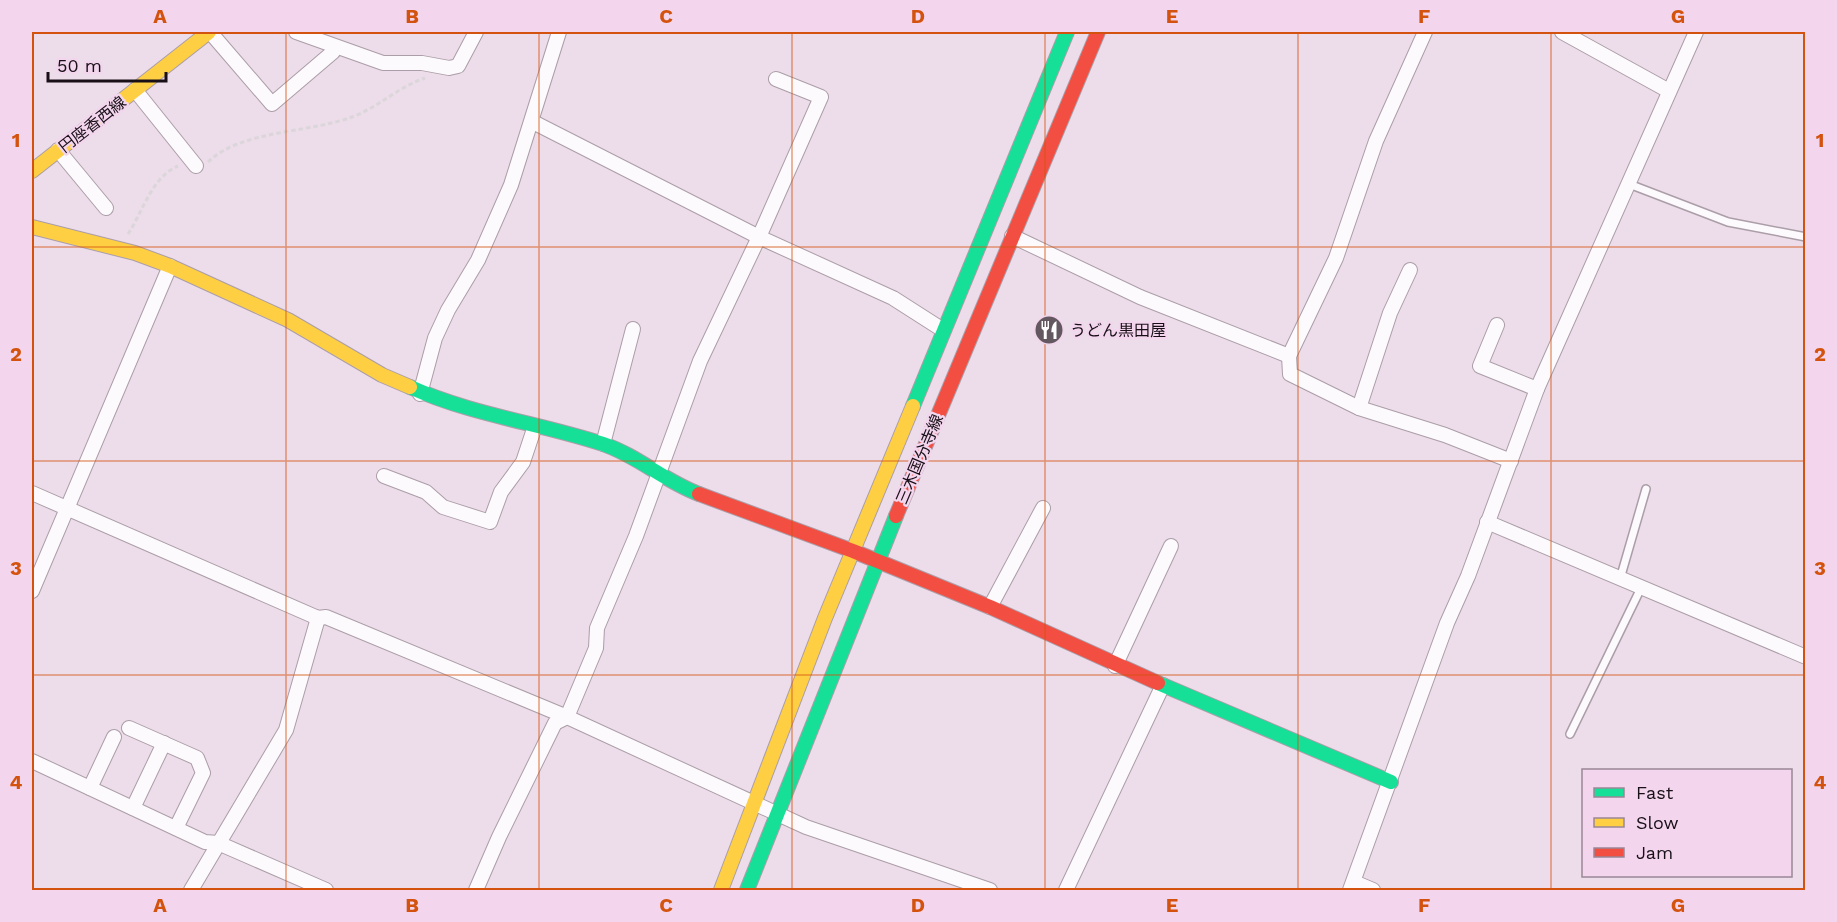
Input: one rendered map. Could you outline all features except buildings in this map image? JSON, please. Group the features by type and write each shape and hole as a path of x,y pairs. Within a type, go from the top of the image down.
{"main road":[{"name":"円座香西線","path":"32,171 210,32"},
{"name":"三木国分寺線","path":"721,891 825,618 1067,32"},
{"name":"三木国分寺線","path":"747,891 877,561 1098,32"},
{"path":"32,227 118,249 170,267 288,321 420,394 603,444 639,459 657,474 688,490 853,551 990,607 1115,666 1391,782"}],"street":[{"path":"210,32 272,104 333,52"},
{"path":"296,32 383,63 422,63 449,68 458,66 476,32"},
{"path":"420,394 435,338 448,310 478,260 511,185 560,32"},
{"path":"1425,32 1376,141 1336,258 1289,356 1290,374 1359,408 1445,435 1511,461"},
{"path":"1562,32 1669,91"},
{"path":"1373,891 1352,886 1537,389 1696,32"},
{"path":"476,891 499,837 555,723 567,717 596,648 597,628 636,536 700,361 759,237 821,97 776,79"},
{"path":"135,90 196,166"},
{"path":"533,122 759,237 893,298 943,330"},
{"path":"58,150 106,208"},
{"path":"1012,236 1140,297 1289,356"},
{"path":"32,591 141,330 170,267"},
{"path":"1359,408 1390,312 1410,270"},
{"path":"1497,325 1480,366 1537,389"},
{"path":"603,444 633,329"},
{"path":"384,476 426,492 444,507 490,522 501,492 523,462 535,426"},
{"path":"32,493 318,618 326,617 567,717 806,827 990,891"},
{"path":"990,607 1043,508"},
{"path":"1487,522 1806,657"},
{"path":"1115,666 1171,546"},
{"path":"191,891 286,730 318,618"},
{"path":"1066,891 1163,685"},
{"path":"129,728 197,758 203,774 176,828"},
{"path":"90,788 114,737"},
{"path":"133,808 164,743"},
{"path":"32,761 205,842 218,843 326,891"}],"lane":[{"path":"1629,184 1728,222 1806,237"},
{"path":"1620,579 1646,489"},
{"path":"1570,734 1641,588"}],"path":[{"path":"118,249 156,183 166,172 177,166 205,164 231,146 351,117 379,105 413,82 428,77"}],"traffic: fast":[{"path":"913,406 1067,32"},
{"path":"410,387 457,405 603,444 699,494"},
{"path":"747,890 896,516"},
{"path":"1158,683 1391,782"}],"traffic: slow":[{"path":"32,171 209,32"},
{"path":"32,227 135,253 170,266 288,320 382,375 410,387"},
{"path":"721,890 825,618 913,406"}],"traffic: jam":[{"path":"896,516 1098,32"},
{"path":"699,494 853,551 990,607 1158,683"}],"place":[{"name":"うどん黒田屋","path":"1049,330"}]}
